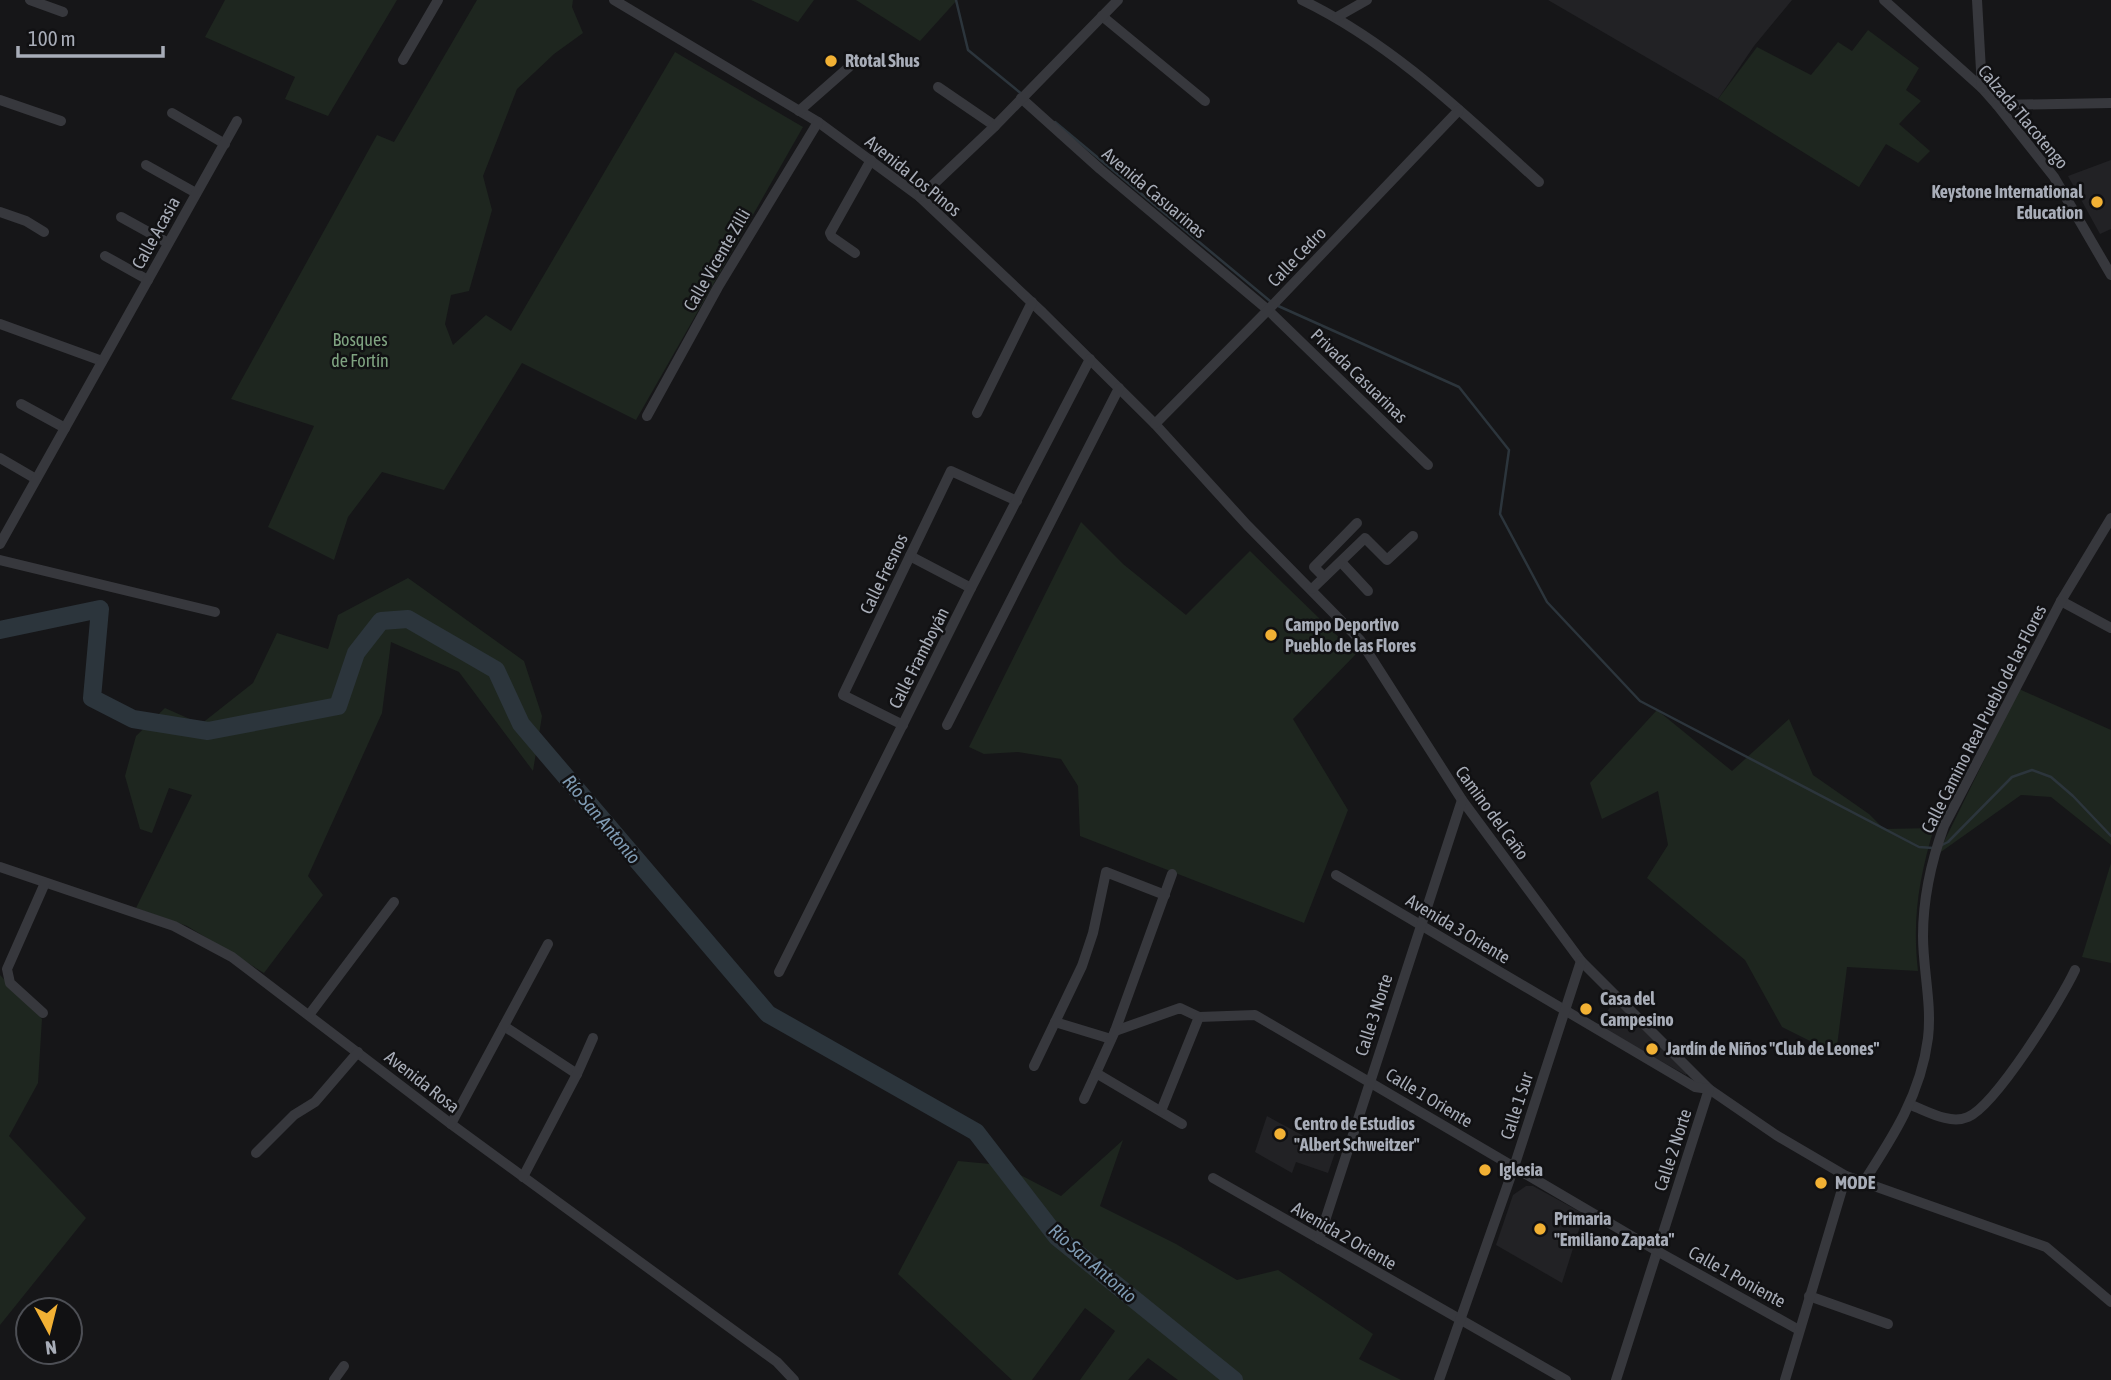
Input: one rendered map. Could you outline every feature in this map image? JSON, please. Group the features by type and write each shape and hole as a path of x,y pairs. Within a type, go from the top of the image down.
{"street":[{"path":"30,0 63,12"},
{"path":"402,60 438,0"},
{"name":"Avenida Los Pinos","path":"614,0 625,3 818,122 920,197 1032,302 1155,424"},
{"path":"920,197 995,126 1118,0"},
{"path":"1302,0 1337,17 1380,45 1459,110 1539,182"},
{"path":"1337,17 1367,0"},
{"name":"Calzada Tlacotengo","path":"1884,0 1982,88 1997,105 2054,177 2111,275"},
{"path":"1977,0 1982,88"},
{"path":"1102,16 1205,102"},
{"path":"799,111 849,67"},
{"path":"938,87 995,126"},
{"name":"Avenida Casuarinas","path":"1021,98 1100,169 1268,310"},
{"path":"0,100 61,121"},
{"path":"1997,105 2111,103"},
{"name":"Calle Cedro","path":"1155,424 1459,110"},
{"path":"172,113 225,144"},
{"name":"Calle Acasia","path":"0,544 4,526 36,479 237,121"},
{"name":"Calle Vicente Zilli","path":"647,416 718,287 818,122"},
{"path":"856,253 832,237 831,230 872,160"},
{"path":"146,165 196,193"},
{"path":"0,212 26,221 44,232"},
{"path":"121,216 168,243"},
{"path":"105,256 148,279"},
{"path":"977,413 1032,302"},
{"name":"Privada Casuarinas","path":"1268,310 1428,465"},
{"path":"0,324 102,361"},
{"name":"Calle Framboyán","path":"779,972 971,588 1090,359"},
{"path":"947,725 1119,388"},
{"path":"21,404 65,428"},
{"name":"Camino del Caño","path":"1155,424 1247,525 1360,640 1462,800 1581,961 1709,1089 1776,1135 1846,1176 2046,1247 2111,1301"},
{"path":"0,458 36,479"},
{"name":"Calle Fresnos","path":"903,725 843,695 951,471 1017,501"},
{"name":"Calle Camino Real Pueblo de las Flores","path":"1863,1183 1897,1132 1911,1105 1924,1059 1929,1020 1923,936 1930,864 1944,826 2061,601 2111,518"},
{"path":"1324,578 1314,567 1357,523"},
{"path":"1312,589 1365,538 1387,560 1413,536"},
{"path":"910,556 971,588"},
{"path":"0,561 215,612"},
{"path":"1341,562 1368,591"},
{"path":"2061,601 2111,628"},
{"name":"Calle 3 Norte","path":"1319,1239 1462,800"},
{"name":"Avenida Rosa","path":"0,867 174,926 232,957 451,1125 777,1362 794,1380"},
{"path":"1034,1066 1082,966 1093,933 1106,872 1165,894"},
{"path":"1084,1099 1113,1035 1172,874"},
{"name":"Avenida 3 Oriente","path":"1336,875 1695,1087 1709,1089"},
{"path":"43,1013 10,983 7,969 46,883"},
{"path":"309,1015 394,902"},
{"path":"451,1125 548,944"},
{"name":"Calle 1 Sur","path":"1439,1380 1514,1167 1581,961"},
{"path":"1911,1105 1955,1119 1968,1117 1988,1101 2060,1000 2075,970"},
{"path":"1055,1023 1113,1035 1180,1008 1199,1017 1160,1111"},
{"name":"Calle 1 Oriente","path":"1199,1017 1255,1015 1514,1167"},
{"path":"504,1026 577,1074"},
{"path":"523,1177 593,1038"},
{"path":"256,1153 294,1115 315,1102 358,1052"},
{"path":"1096,1073 1182,1124"},
{"name":"Calle 2 Norte","path":"1616,1380 1709,1089"},
{"name":"Calle 1 Poniente","path":"1514,1167 1657,1251 1800,1330"},
{"path":"1785,1380 1846,1176"},
{"name":"Avenida 2 Oriente","path":"1213,1178 1566,1380"},
{"path":"1809,1296 1888,1324"},
{"path":"334,1380 344,1366"}],"shaded area":[{"path":"1548,0 1792,0 1754,46 1718,99"},
{"name":"Keystone International Education","path":"2111,160 2111,229 2100,234 2068,176"},
{"name":"Jardín de Niños \"Club de Leones\"","path":"1615,1000 1688,1072 1686,1075 1597,1026"},
{"name":"Centro de Estudios \"Albert Schweitzer\"","path":"1267,1116 1335,1153 1328,1173 1296,1162 1292,1173 1255,1152"},
{"name":"Primaria \"Emiliano Zapata\"","path":"1526,1186 1533,1186 1584,1214 1562,1283 1496,1245 1513,1195"}],"green space":[{"path":"225,0 397,0 328,116 285,99 295,77 205,37"},
{"name":"Bosques de Fortín","path":"477,0 573,0 572,7 583,33 554,54 517,89 483,176 492,210 469,291 451,295 445,324 453,345 486,315 511,331 675,52 803,127 636,420 522,363 444,490 382,472 348,517 334,560 268,527 314,426 231,399 377,135 394,142"},
{"path":"751,0 814,0 798,22"},
{"path":"856,0 957,0 920,41"},
{"path":"1868,30 1919,68 1906,90 1921,101 1899,124 1930,151 1918,163 1886,144 1859,187 1718,99 1757,47 1811,75 1838,42 1852,51"},
{"path":"1081,522 1123,564 1186,615 1250,551 1356,654 1293,719 1348,810 1304,923 1080,836 1078,786 1061,759 1018,752 984,754 969,747"},
{"path":"408,578 524,661 542,716 533,771 459,672 391,642 382,713 308,876 323,895 264,973 187,926 136,908 192,795 169,788 152,833 140,829 125,776 136,736 165,708 201,724 253,683 277,633 328,649 338,615"},
{"path":"2019,689 2111,730 2111,845 2051,797 2021,795 1938,854"},
{"path":"1657,710 1732,771 1789,719 1813,775 1869,814 1884,829 1934,828 1924,864 1916,916 1918,971 1847,967 1836,1054 1782,1027 1745,960 1647,878 1668,845 1658,791 1602,819 1590,783"},
{"path":"2111,863 2111,963 2082,957"},
{"path":"0,975 42,1019 38,1083 9,1136 86,1218 23,1296 14,1296 14,1308 0,1325"},
{"path":"1123,1140 1100,1206 1176,1244 1237,1280 1278,1270 1373,1334 1359,1359 1401,1380 1178,1380 1148,1358 1128,1380 1080,1380 1115,1331 1085,1308 1032,1380 1012,1380 898,1274 958,1161 1001,1165 1061,1196"}],"waterway":[{"path":"956,0 968,50 1023,95"},
{"path":"1055,122 1270,301"},
{"path":"1276,305 1459,387 1509,450 1500,514 1547,602 1640,701 1919,847 1933,848"},
{"name":"Río San Antonio","path":"0,630 100,609 92,698 133,719 208,731 338,706 356,653 381,621 408,619 496,670 521,724 768,1014 976,1132 1057,1237 1234,1380"},
{"path":"1942,845 2012,777 2032,770 2051,777 2111,836"}],"place":[{"name":"Rtotal Shus","path":"831,61"},
{"name":"Keystone International Education","path":"2097,202"},
{"name":"Campo Deportivo Pueblo de las Flores","path":"1271,635"},
{"name":"Casa del Campesino","path":"1586,1009"},
{"name":"Jardín de Niños \"Club de Leones\"","path":"1652,1049"},
{"name":"Centro de Estudios \"Albert Schweitzer\"","path":"1280,1134"},
{"name":"Iglesia","path":"1485,1170"},
{"name":"MODE","path":"1821,1183"},
{"name":"Primaria \"Emiliano Zapata\"","path":"1540,1229"}]}
